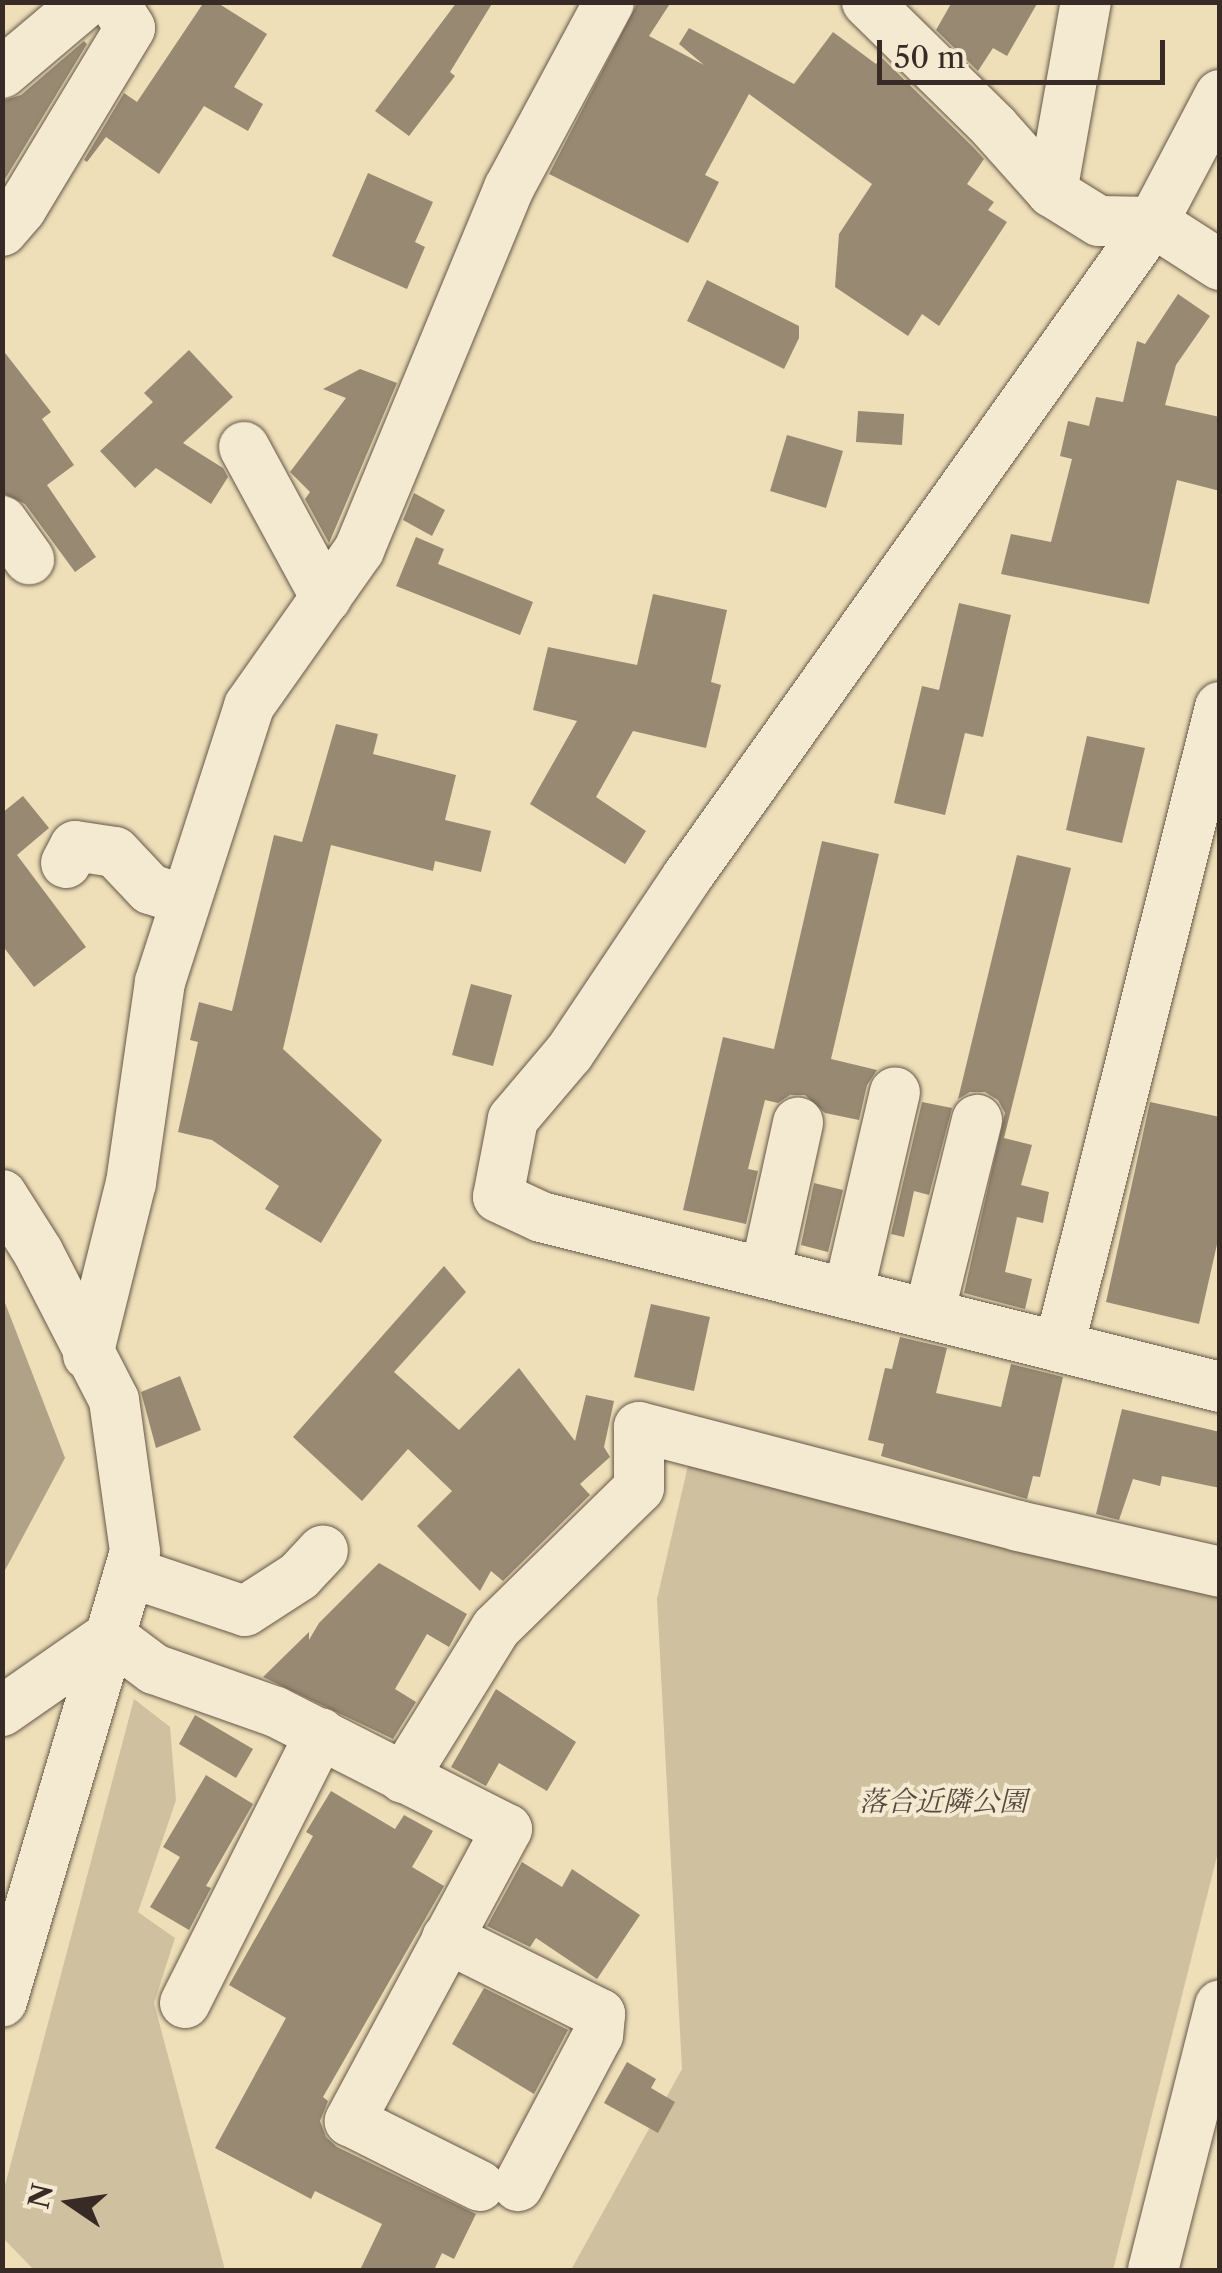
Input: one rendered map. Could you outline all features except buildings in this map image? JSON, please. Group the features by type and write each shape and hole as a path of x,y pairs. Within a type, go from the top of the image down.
{"street":[{"path":"2,73 86,2"},
{"path":"2,230 21,209 130,28 114,2"},
{"path":"88,1355 130,1183 160,982 248,706 359,550 509,188 609,2"},
{"path":"867,2 994,127 1052,192 1098,221 1153,222 1220,266"},
{"path":"1052,192 1086,2"},
{"path":"1220,95 1153,222 687,877 569,1053 513,1120 498,1196 541,1217 1220,1386"},
{"path":"244,447 326,598"},
{"path":"1060,1347 1220,707"},
{"path":"66,862 75,846 115,852 150,889 183,900"},
{"path":"848,1294 895,1092"},
{"path":"929,1314 976,1120"},
{"path":"765,1273 798,1123"},
{"path":"2,1195 38,1252 114,1400 135,1552 2,2002"},
{"path":"403,1778 496,1628 639,1488 638,1427 1018,1526 1220,1572"},
{"path":"129,1572 245,1611 298,1576 323,1550"},
{"path":"2,1711 110,1636"},
{"path":"110,1636 154,1669 276,1712 506,1829 350,2121 499,2186 598,2035 600,2014 448,1938"},
{"path":"185,2003 321,1733"},
{"path":"1153,2270 1203,2137 1220,2005"}],"green space":[{"name":"落合近隣公園","path":"691,1453 1219,1583 1219,1848 1113,2270 571,2270 682,2069 657,1599"},
{"path":"134,1699 170,1727 176,1800 138,1912 175,1938 154,2003 225,2270 34,2270 3,2238 3,2193"}],"shaded area":[{"path":"2,1295 65,1458 3,1574 2,1574"}]}
